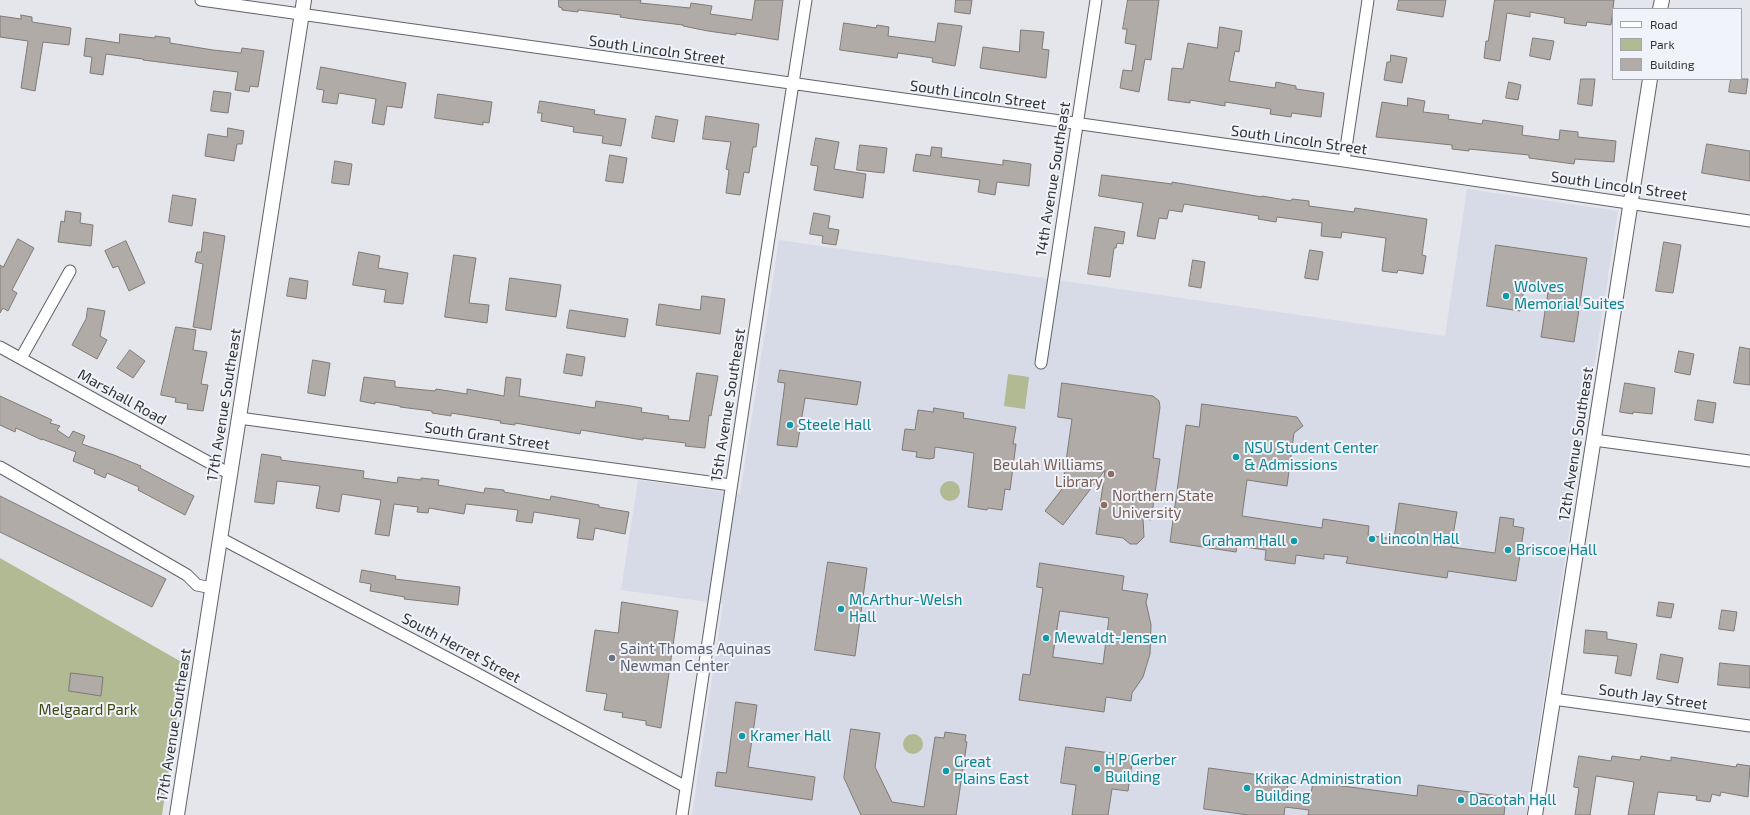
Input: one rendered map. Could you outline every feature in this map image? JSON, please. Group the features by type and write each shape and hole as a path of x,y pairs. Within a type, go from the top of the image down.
{"street":[{"name":"South Lincoln Street","path":"201,0 1344,161 1750,221"},
{"name":"17th Avenue Southeast","path":"177,815 304,0"},
{"name":"15th Avenue Southeast","path":"682,815 806,0"},
{"name":"14th Avenue Southeast","path":"1040,363 1096,0"},
{"path":"1344,161 1368,0"},
{"name":"12th Avenue Southeast","path":"1535,815 1552,698 1650,80"},
{"path":"21,358 70,271"},
{"name":"Marshall Road","path":"0,347 230,474"},
{"name":"South Grant Street","path":"239,418 731,485"},
{"path":"1594,440 1750,461"},
{"path":"0,467 187,575 197,586 212,588"},
{"name":"South Herret Street","path":"220,538 476,673 686,787"},
{"name":"South Jay Street","path":"1552,698 1750,726"}],"shaded area":[{"name":"Northern State University","path":"1467,189 1618,211 1526,815 692,815 723,604 621,590 638,480 740,494 779,240 1445,336"}],"green space":[{"path":"1008,374 1029,377 1025,409 1004,406"},
{"path":"950,481 957,484 960,491 957,498 950,501 943,498 940,491 943,484"},
{"name":"Melgaard Park","path":"0,558 185,664 162,815 0,815"},
{"path":"909,734 917,734 923,740 923,748 917,754 909,754 903,748 903,740"}],"building":[{"path":"559,0 641,0 640,3 690,8 691,3 712,6 710,14 752,20 755,0 783,0 778,40 620,17 621,15 578,10 578,12 562,10 562,8 559,7"},
{"path":"956,0 972,0 970,14 955,12"},
{"path":"1128,0 1159,0 1151,60 1145,59 1139,92 1120,88 1123,70 1132,71 1136,45 1125,43 1127,29 1123,29"},
{"path":"1399,0 1446,0 1443,17 1397,10"},
{"path":"1495,0 1614,0 1611,25 1587,22 1586,26 1564,23 1565,18 1530,12 1530,17 1507,13 1500,61 1484,58 1486,41 1488,41"},
{"path":"21,15 32,17 32,22 71,28 69,45 43,42 35,91 21,88 28,41 0,37 0,16 21,19"},
{"path":"844,23 876,28 877,25 889,27 888,36 935,42 938,23 962,26 955,66 932,62 933,58 898,53 897,58 840,50"},
{"path":"1220,27 1242,31 1239,52 1235,51 1229,81 1275,88 1276,82 1296,86 1296,89 1324,93 1321,117 1292,113 1291,117 1270,114 1271,109 1225,102 1225,106 1190,100 1190,103 1168,100 1172,68 1183,69 1188,43 1217,48"},
{"path":"1021,30 1044,32 1042,49 1049,50 1046,78 980,68 983,47 1019,52"},
{"path":"120,34 170,38 170,43 213,50 241,53 242,48 264,51 258,87 250,86 249,92 235,90 238,72 106,54 103,75 90,73 92,57 84,56 86,38 119,43"},
{"path":"1533,38 1554,41 1550,60 1530,56"},
{"path":"1391,55 1407,58 1402,83 1384,80 1387,62 1390,62"},
{"path":"321,67 406,83 402,108 387,106 384,125 372,123 376,99 339,93 337,104 322,102 324,90 317,89"},
{"path":"1581,79 1595,79 1592,106 1578,104"},
{"path":"1748,79 1746,94 1729,92 1731,80"},
{"path":"1509,82 1521,85 1518,100 1506,98"},
{"path":"214,91 231,93 228,113 211,111"},
{"path":"438,94 492,102 489,123 483,122 483,125 435,118"},
{"path":"1408,98 1425,101 1423,112 1449,115 1448,119 1482,124 1483,120 1523,126 1522,135 1559,140 1560,130 1578,132 1578,137 1616,141 1614,162 1575,159 1574,164 1529,158 1529,155 1469,149 1469,151 1452,149 1452,145 1376,137 1382,102 1407,106"},
{"path":"540,101 595,110 594,114 626,119 621,146 602,143 603,136 573,132 574,127 541,121 542,113 538,113"},
{"path":"656,116 678,120 674,142 652,138"},
{"path":"706,116 759,124 756,147 753,147 749,173 744,172 740,195 726,193 729,170 726,169 731,142 703,139"},
{"path":"228,128 244,131 242,144 237,144 234,161 205,156 208,134 227,137"},
{"path":"816,138 839,142 834,169 866,174 863,198 814,190 818,166 811,165"},
{"path":"1707,144 1750,151 1750,181 1702,173"},
{"path":"860,145 887,148 884,173 857,170"},
{"path":"932,147 942,148 941,157 1003,165 1003,160 1031,164 1029,186 997,182 995,195 978,192 980,180 913,171 916,154 930,156"},
{"path":"610,155 627,158 623,183 606,181"},
{"path":"335,161 352,164 349,185 332,183"},
{"path":"1102,175 1172,184 1172,182 1291,201 1292,199 1309,201 1309,206 1354,212 1355,208 1427,219 1422,255 1426,256 1423,274 1398,270 1397,273 1382,271 1386,238 1342,232 1341,238 1321,236 1322,223 1277,217 1276,222 1258,219 1259,216 1184,204 1182,212 1169,210 1167,219 1159,218 1155,239 1137,236 1143,203 1099,196"},
{"path":"173,195 196,199 192,226 169,222"},
{"path":"66,211 81,213 80,223 93,225 91,246 58,242 61,221 64,222"},
{"path":"814,213 830,216 828,228 839,230 836,245 822,243 823,236 810,234"},
{"path":"1095,227 1125,232 1123,244 1117,243 1116,248 1114,248 1110,277 1088,274"},
{"path":"204,232 225,236 211,330 193,327 203,264 195,262 197,252 201,252"},
{"path":"18,239 34,248 12,290 17,293 8,311 3,308 0,313 0,265 3,267"},
{"path":"126,241 145,283 129,291 118,266 113,268 105,251"},
{"path":"1664,242 1681,245 1673,293 1656,291"},
{"name":"Wolves Memorial Suites","path":"1496,245 1587,258 1574,342 1541,337 1549,286 1525,283 1520,311 1487,306"},
{"path":"1310,250 1323,252 1318,280 1305,278"},
{"path":"359,252 380,256 378,268 408,273 403,304 384,302 386,290 353,285"},
{"path":"454,255 476,258 469,303 489,305 487,323 445,317"},
{"path":"1193,260 1205,262 1201,288 1189,286"},
{"path":"290,278 308,281 306,299 287,296"},
{"path":"510,278 561,285 556,317 506,310"},
{"path":"702,296 725,299 720,334 656,325 659,304 700,310"},
{"path":"88,308 105,311 100,336 107,340 97,359 72,345 86,319"},
{"path":"570,310 628,319 625,337 567,328"},
{"path":"176,327 196,330 193,350 207,352 201,384 208,385 203,411 187,409 188,404 175,402 176,398 161,395"},
{"path":"1740,347 1750,349 1750,385 1734,383"},
{"path":"130,350 145,361 133,378 117,368"},
{"path":"1679,351 1694,354 1690,375 1675,372"},
{"path":"567,354 585,357 582,376 564,373"},
{"path":"313,360 330,363 325,396 308,393"},
{"name":"Steele Hall","path":"780,370 861,382 857,405 805,398 797,447 777,445 785,383 778,382"},
{"path":"697,373 718,376 711,416 709,415 705,448 685,446 686,443 643,438 643,440 581,430 580,434 515,423 515,425 500,423 501,421 451,413 451,416 432,413 432,411 360,401 364,377 395,381 395,387 435,391 436,389 467,394 467,389 504,396 506,377 521,379 519,396 595,408 596,401 631,406 642,408 641,412 669,416 668,419 689,421"},
{"name":"Beulah Williams Library","path":"1062,383 1153,396 1159,401 1160,407 1153,458 1160,459 1151,520 1143,518 1144,537 1137,544 1130,544 1123,538 1096,534 1105,470 1063,525 1045,511 1062,489 1072,419 1058,417"},
{"path":"1625,383 1655,388 1652,414 1620,412"},
{"path":"0,396 52,420 50,423 60,426 57,430 69,438 73,431 85,436 82,444 141,466 140,468 194,496 185,515 138,490 139,487 107,473 105,478 94,473 95,470 73,461 76,452 42,440 16,428 15,432 0,425"},
{"path":"1698,400 1716,403 1713,423 1695,420"},
{"path":"1202,404 1297,417 1303,426 1294,433 1287,486 1247,480 1242,516 1322,528 1323,519 1369,526 1368,535 1394,539 1399,503 1457,512 1451,547 1495,553 1500,517 1514,519 1513,526 1524,528 1516,581 1448,571 1447,578 1346,563 1348,557 1324,554 1324,559 1296,555 1295,564 1265,560 1266,550 1237,546 1236,552 1170,542 1186,425 1199,427"},
{"path":"934,408 964,413 963,418 1016,427 1013,444 1016,444 1010,490 1005,489 1002,510 988,508 987,510 968,507 974,453 935,447 934,458 930,459 916,457 917,452 902,450 905,429 915,430 918,410 933,412"},
{"path":"262,454 281,457 281,460 364,471 363,478 397,483 398,477 421,480 421,478 439,480 438,485 484,493 485,488 504,490 504,492 550,500 551,496 599,505 599,507 629,512 625,534 595,528 593,540 577,538 580,519 534,512 532,523 516,521 518,510 466,504 464,514 429,508 428,513 417,512 418,507 394,504 389,536 375,534 381,500 342,494 339,512 316,508 320,486 277,481 274,504 255,502"},
{"path":"0,496 166,579 152,607 0,532"},
{"name":"McArthur-Welsh Hall","path":"828,562 867,568 855,656 815,650"},
{"name":"Mewaldt-Jensen","path":"1040,563 1124,576 1122,590 1148,594 1146,602 1151,625 1150,654 1143,677 1132,693 1131,701 1106,697 1104,712 1019,700 1023,674 1030,675 1043,588 1037,587","holes":["1060,611 1109,618 1103,664 1053,657"]},
{"path":"362,570 396,576 395,579 460,587 458,605 404,599 405,597 370,591 371,584 360,582"},
{"name":"Saint Thomas Aquinas Newman Center","path":"622,602 678,611 661,728 646,725 646,721 622,717 623,713 604,710 607,694 586,691 595,630 618,633"},
{"path":"1659,602 1674,604 1671,618 1657,616"},
{"path":"1722,610 1737,612 1734,631 1719,629"},
{"path":"1586,630 1607,632 1607,639 1637,644 1631,676 1615,673 1618,656 1584,653"},
{"path":"1661,654 1683,658 1678,683 1657,679"},
{"path":"1720,663 1750,666 1750,688 1718,685"},
{"path":"71,673 103,677 101,696 69,691"},
{"name":"Kramer Hall","path":"736,702 757,705 748,767 815,777 812,800 715,786 717,772 726,773"},
{"name":"Great Plains East","path":"851,729 880,733 875,767 892,802 924,807 935,737 944,738 945,732 966,735 965,741 967,742 956,815 861,815 844,778"},
{"name":"H P Gerber Building","path":"1066,747 1133,756 1128,791 1112,789 1108,815 1072,815 1076,785 1061,783"},
{"path":"1579,756 1611,761 1612,756 1640,760 1641,756 1671,761 1671,757 1736,767 1737,764 1750,766 1748,797 1721,792 1720,796 1712,794 1710,802 1696,800 1697,796 1658,792 1654,815 1628,815 1634,782 1596,776 1590,815 1575,815 1579,788 1574,787"},
{"path":"1209,768 1289,779 1286,796 1310,799 1313,782 1417,796 1418,785 1506,797 1504,815 1308,815 1309,810 1285,807 1284,815 1248,815 1204,809"}],"place":[{"name":"Wolves Memorial Suites","path":"1506,296"},
{"name":"Steele Hall","path":"790,425"},
{"name":"NSU Student Center & Admissions","path":"1236,457"},
{"name":"Beulah Williams Library","path":"1111,474"},
{"name":"Northern State University","path":"1104,505"},
{"name":"Lincoln Hall","path":"1372,539"},
{"name":"Graham Hall","path":"1294,541"},
{"name":"Briscoe Hall","path":"1508,550"},
{"name":"McArthur-Welsh Hall","path":"841,609"},
{"name":"Mewaldt-Jensen","path":"1046,638"},
{"name":"Saint Thomas Aquinas Newman Center","path":"612,658"},
{"name":"Kramer Hall","path":"742,736"},
{"name":"H P Gerber Building","path":"1097,769"},
{"name":"Great Plains East","path":"946,771"},
{"name":"Krikac Administration Building","path":"1247,788"},
{"name":"Dacotah Hall","path":"1461,800"}]}
